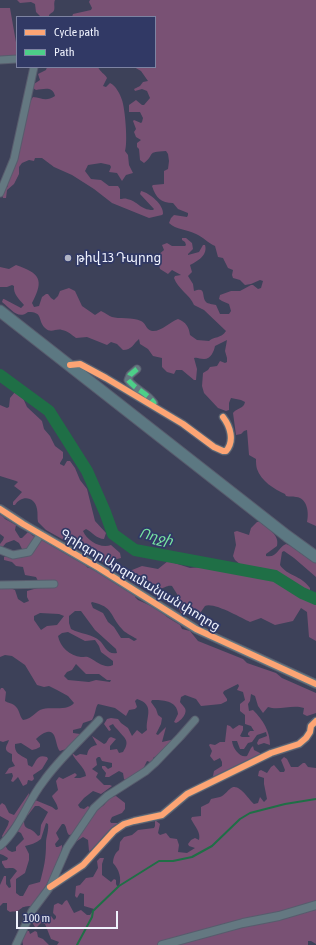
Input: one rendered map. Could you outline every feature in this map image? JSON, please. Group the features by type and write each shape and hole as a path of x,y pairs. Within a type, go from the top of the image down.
{"highway":[{"path":"0,311 287,536 316,557"}],"street":[{"path":"0,60 16,59"},
{"path":"0,193 14,159 34,68"},
{"path":"70,365 80,364 183,424 214,447 226,451 231,444 231,437 227,422 223,417"},
{"path":"137,369 128,380 131,384 150,397 154,403 153,406"},
{"name":"Գրիգոր Արզումանյան փողոց","path":"0,509 100,568 196,629 316,684"},
{"path":"0,550 12,555 29,552 41,534"},
{"path":"0,585 54,584"},
{"path":"0,846 7,839 20,820 42,782 64,756 99,720"},
{"path":"16,945 32,911 50,887 67,848 94,808 107,796 146,771 175,743 194,720"},
{"path":"50,887 74,870 84,865 114,831 124,824 162,815 187,794 271,753 299,744 306,738 310,732 311,726 316,721"},
{"path":"162,945 243,923 279,916 316,905"}],"shaded area":[{"path":"17,0 55,0 53,12 49,16 40,16 36,12 35,4 31,2 20,3"},
{"path":"90,0 316,0 316,526 307,522 308,511 303,500 296,497 286,496 268,484 259,473 256,465 256,459 249,455 247,430 236,435 233,413 243,406 245,402 231,398 229,410 226,411 218,408 204,393 202,386 203,373 210,367 217,366 220,361 225,363 227,362 225,351 227,340 215,346 209,358 194,358 197,369 196,380 194,380 182,370 176,370 174,374 167,372 162,367 162,358 153,356 148,349 140,344 139,339 130,348 123,350 117,344 111,342 107,345 87,337 76,338 70,333 60,330 49,331 45,328 40,317 36,313 28,312 21,315 15,313 2,302 4,299 21,308 24,305 15,294 14,286 0,287 0,267 9,269 16,265 30,271 38,278 38,288 32,303 34,307 39,306 42,297 46,294 54,300 60,291 69,288 75,291 82,306 95,315 101,311 112,317 138,320 143,322 148,329 152,331 162,328 178,319 185,323 188,327 190,335 197,340 209,341 224,334 226,331 204,310 194,305 174,278 175,276 181,275 172,270 168,274 160,269 157,256 164,250 162,245 167,243 172,246 185,246 185,242 182,238 186,238 192,243 193,249 188,255 199,252 203,245 205,245 206,249 204,255 190,265 192,272 188,276 193,284 194,291 201,290 206,302 216,305 220,314 229,314 231,311 229,304 219,299 220,295 231,291 240,291 251,285 258,289 261,288 263,281 260,280 245,285 240,280 233,278 233,270 228,268 223,258 218,257 215,246 193,232 175,227 169,223 174,215 187,217 188,213 178,209 173,203 162,201 155,194 152,186 164,184 164,171 168,169 169,161 166,151 153,153 144,163 140,160 137,143 141,140 136,137 134,132 136,129 133,121 134,120 141,123 143,118 140,112 129,112 129,105 136,100 144,105 150,98 147,91 142,89 135,91 134,89 140,86 143,82 148,81 141,71 136,68 156,68 156,16 72,16 73,14 91,10 92,8 89,2"},
{"path":"0,8 10,8 16,42 16,56 0,57"},
{"path":"47,68 99,68 107,78 103,86 106,87 110,83 116,88 123,104 126,133 125,151 128,155 129,165 133,173 126,175 122,181 117,173 109,172 111,167 110,165 101,163 88,165 85,171 91,179 101,180 109,186 118,186 120,189 120,199 131,200 145,209 153,210 154,209 140,194 141,191 145,192 159,203 163,211 162,215 149,218 112,203 94,189 72,175 54,167 42,158 35,158 34,161 29,160 22,163 19,167 19,174 14,184 7,190 6,198 3,198 2,193 8,186 5,181 28,105 33,97 46,99 55,96 50,89 36,90 33,88 34,84 40,80 38,74 46,70"},
{"path":"15,392 22,396 27,407 42,421 44,429 50,436 55,446 63,452 63,458 60,464 64,466 67,461 70,461 80,480 87,489 95,521 106,533 104,539 101,539 86,529 83,531 85,535 91,541 99,545 111,545 120,553 121,558 106,563 103,562 46,530 38,522 36,505 31,499 24,498 13,505 13,502 22,492 14,486 18,482 0,476 0,405 7,408 9,407 10,398"},
{"path":"0,513 5,519 16,525 15,530 20,538 28,532 33,536 48,541 53,546 76,559 86,561 86,566 88,568 91,567 135,593 135,597 138,600 160,610 167,617 180,625 182,629 190,631 198,641 243,659 247,663 276,673 282,678 316,693 316,713 307,716 303,714 304,708 299,707 268,707 263,713 258,706 255,696 251,694 248,704 249,711 253,710 263,722 269,735 270,745 264,743 258,745 257,743 259,739 267,736 266,732 257,735 244,749 240,749 237,741 232,741 235,750 242,756 247,756 253,746 254,750 260,753 260,755 215,777 213,776 214,771 222,766 222,762 220,758 214,761 210,756 212,751 209,745 225,742 227,725 233,729 239,725 243,726 240,736 242,737 249,737 250,736 248,733 250,731 254,731 251,726 245,724 245,715 240,711 240,704 245,700 243,692 237,690 239,686 238,684 224,691 223,693 227,701 221,704 201,706 196,699 185,695 181,697 180,702 186,711 182,718 176,723 174,722 178,714 177,709 172,703 152,700 151,702 158,715 162,718 156,734 158,735 166,727 162,742 171,740 171,742 153,758 153,763 147,761 143,769 126,780 124,779 123,773 119,771 109,777 105,777 106,773 102,766 105,766 108,769 112,767 112,763 102,761 100,757 98,757 96,759 97,765 92,769 98,773 96,777 104,785 112,786 101,794 93,791 78,805 80,808 84,809 88,806 90,808 89,810 94,812 104,805 110,797 116,796 125,803 125,809 122,813 112,817 110,821 111,823 117,823 119,825 95,849 89,851 88,840 83,837 77,841 74,834 69,835 65,825 62,824 56,833 59,839 55,844 56,847 62,845 59,858 40,896 31,906 23,907 17,911 10,912 7,910 7,903 3,903 0,906 0,885 4,876 6,876 6,884 9,888 11,887 10,880 17,871 13,868 5,868 2,861 7,860 8,858 0,854 0,847 4,844 8,850 12,852 16,851 16,847 24,839 21,833 17,831 22,820 24,820 27,828 34,831 38,836 40,835 41,825 48,812 39,806 35,806 28,815 27,813 35,800 56,810 58,809 52,796 58,790 56,781 59,777 63,779 75,773 77,775 74,778 86,776 84,770 72,753 76,756 80,754 87,755 90,748 97,745 92,736 104,744 111,737 116,739 110,746 110,750 117,749 119,753 123,752 126,745 126,739 113,724 109,726 111,730 109,731 104,724 107,719 118,719 128,728 132,736 137,730 142,734 147,730 148,708 143,702 137,699 135,701 137,707 129,710 126,716 115,708 98,704 92,720 83,723 81,728 73,730 73,733 80,734 80,736 66,749 60,751 58,749 54,735 50,732 44,733 36,739 40,744 40,747 36,749 32,750 21,743 15,744 15,750 27,759 28,765 32,767 36,760 41,756 47,757 48,759 42,769 33,775 34,779 32,781 28,780 27,784 23,786 18,777 13,782 11,781 13,776 12,773 5,774 9,768 15,766 12,761 12,754 6,749 9,740 3,742 0,741 1,688 3,688 6,692 5,701 16,707 23,720 47,708 64,708 74,703 68,696 49,686 44,687 37,685 25,665 12,656 5,655 0,657 0,584 15,590 18,599 24,603 29,601 27,591 41,587 36,577 25,575 23,567 16,566 12,562 4,560 4,557 19,553 22,549 19,543 14,540 6,543 0,550 0,544 4,537 0,534","holes":["92,602 104,606 108,609 123,630 137,639 134,641 129,638 121,638 114,627 108,622 103,613 93,608","75,611 81,611 95,630 116,649 117,653 111,653 94,637 71,629 69,616","40,613 59,614 64,616 57,625 47,626 41,630 34,620 34,616","68,632 85,641 95,640 101,652 113,661 113,665 104,666 89,657 81,657 69,653 59,640 58,636 62,633","76,664 86,674 99,674 107,680 111,680 110,682 96,680 89,682 68,680 64,676 67,672 72,670","46,823 48,824 44,867 40,882 29,885 23,896 20,896 16,893 16,879 25,873 29,860 29,854 25,846 33,844 41,839"]},
{"path":"257,522 260,522 277,538 277,546 266,554 266,556 273,556 286,544 316,563 316,577 284,551 282,552 280,565 283,569 302,580 310,588 310,592 308,593 291,581 284,581 282,584 284,587 316,604 316,641 309,637 307,612 301,608 293,621 275,625 261,618 250,622 221,608 209,605 205,606 198,616 181,613 178,606 179,601 177,594 172,586 158,589 134,583 128,579 126,575 127,572 142,566 158,569 168,561 190,568 202,567 217,571 225,568 232,572 260,575 262,573 262,568 241,565 233,556 236,545 234,532 237,531 249,535 251,528"},
{"path":"284,757 287,759 291,767 298,767 305,763 308,767 316,768 316,944 308,941 308,945 57,945 59,942 51,939 45,924 41,923 35,927 30,919 31,917 39,915 43,918 51,916 54,920 56,916 53,913 54,905 58,903 62,905 67,900 74,913 81,910 87,915 90,915 94,909 84,906 84,894 80,893 77,898 75,896 76,886 80,885 86,878 93,877 98,868 97,861 100,858 104,858 102,864 102,875 111,882 114,879 116,880 117,886 119,886 119,874 113,863 113,859 119,850 120,842 124,837 132,835 138,830 154,828 155,820 160,824 158,833 160,835 166,833 170,838 177,839 179,845 178,852 187,853 195,848 189,846 188,844 191,840 195,838 199,840 198,832 191,819 192,817 201,816 201,807 209,803 211,799 222,796 233,787 236,787 240,789 254,804 258,803 260,797 264,802 267,799 264,778 258,776 259,771 261,770 267,773 274,765 280,772 284,772 285,770 281,760"},
{"path":"29,793 26,805 3,838 2,836 9,821 0,816 0,805 2,803 5,805 9,813 14,815"},
{"path":"27,931 29,931 30,934 35,931 37,932 38,937 43,939 49,945 23,945 22,940"}],"waterway":[{"name":"Ողջի","path":"0,375 49,411 87,471 113,534 135,550 275,576 302,593 316,599"},
{"path":"77,945 92,917 93,911 119,886 159,861 173,861 192,857 212,846 240,819 250,813 285,804 316,799"}],"marked path":[{"path":"137,369 130,375 128,380 145,394 154,403 153,404"}],"cycle path":[{"path":"70,365 80,364 106,378 183,424 214,447 226,451 229,447 231,438 228,425 223,417"},
{"path":"0,509 99,568 196,629 316,684"},
{"path":"50,887 83,865 114,831 124,824 162,815 187,794 271,753 299,744 306,738 310,732 311,726 316,721"}],"place":[{"name":"թիվ 13 Դպրոց","path":"68,258"}]}
